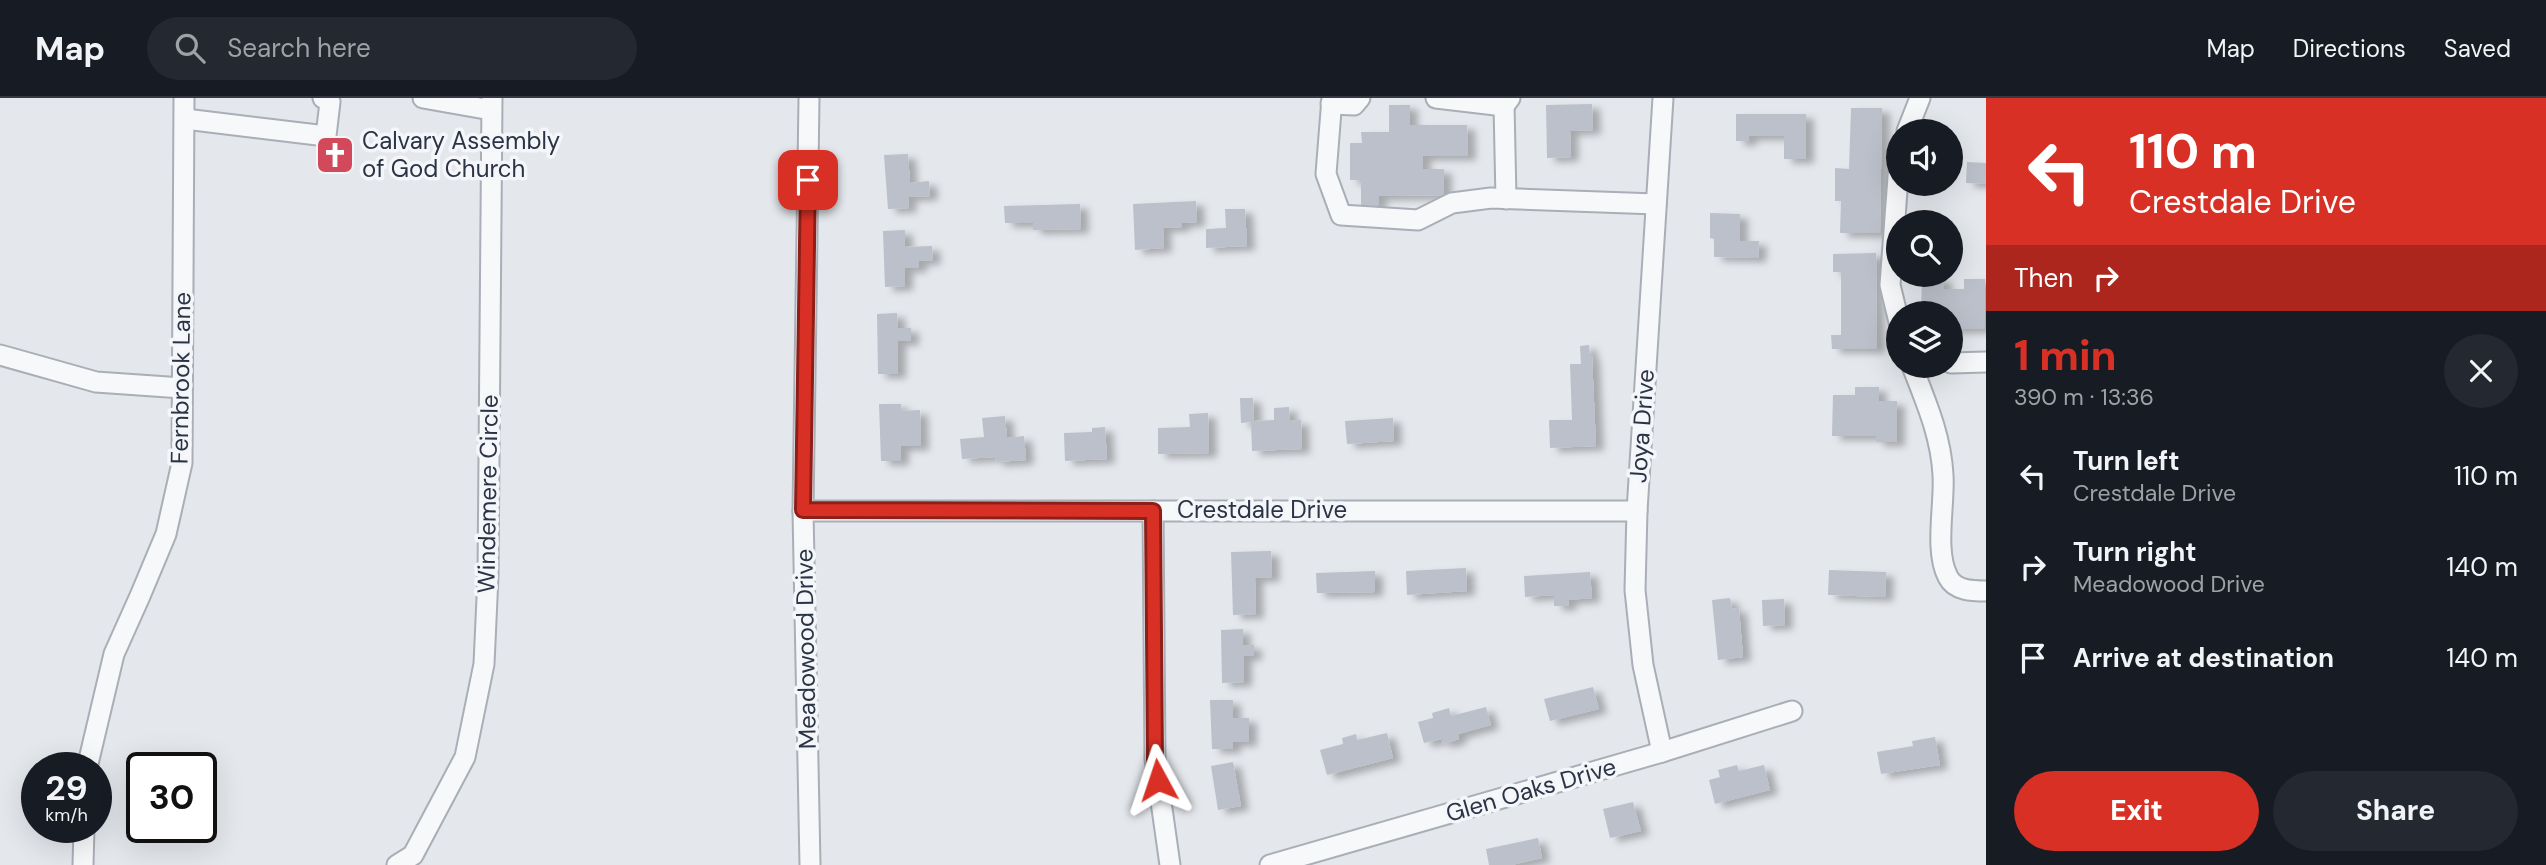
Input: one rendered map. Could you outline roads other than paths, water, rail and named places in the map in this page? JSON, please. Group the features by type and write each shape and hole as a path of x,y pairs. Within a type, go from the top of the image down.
{"street":[{"name":"Fernbrook Lane","path":"91,752 114,654 166,534 182,463 184,98"},
{"path":"185,119 326,136 330,102 323,98"},
{"path":"423,98 491,104"},
{"name":"Meadowood Drive","path":"809,98 803,510 810,865"},
{"path":"1360,98 1354,105 1331,101 1326,174 1341,215 1418,220 1452,203 1491,198 1656,204"},
{"path":"1436,98 1507,102 1506,199"},
{"name":"Joya Drive","path":"1662,752 1643,664 1635,590 1637,511 1663,98"},
{"path":"1912,119 1920,98"},
{"name":"Windemere Circle","path":"411,862 465,757 484,664 488,576 491,104"},
{"path":"1894,301 1890,285 1897,196"},
{"path":"0,355 96,382 182,388"},
{"path":"1963,363 1986,362"},
{"path":"1917,378 1939,436 1943,475 1942,557 1948,579 1970,591 1986,591"},
{"name":"Crestdale Drive","path":"803,510 1637,511"},
{"path":"1153,511 1155,759 1170,865"},
{"name":"Glen Oaks Drive","path":"1270,865 1662,752 1792,711"},
{"path":"83,865 84,843"}],"place":[{"name":"Calvary Assembly of God Church","path":"335,155"}]}
